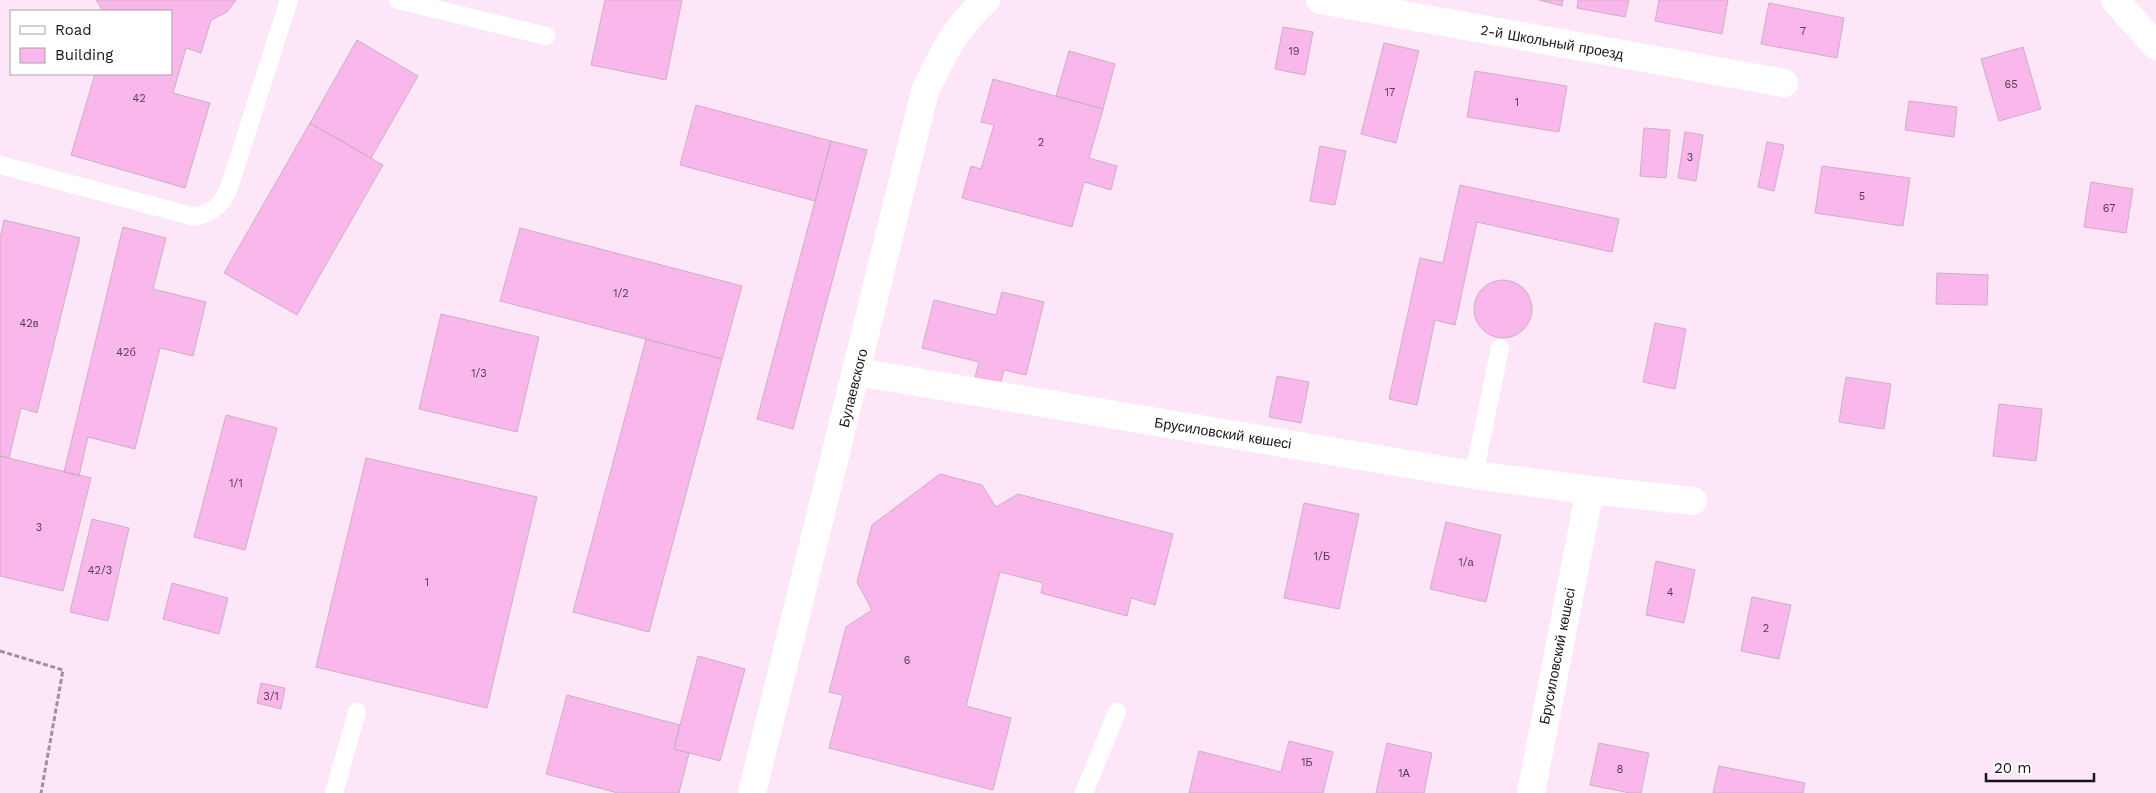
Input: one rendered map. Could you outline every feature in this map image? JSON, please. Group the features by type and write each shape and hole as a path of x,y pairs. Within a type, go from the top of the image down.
{"street":[{"name":"Булаевского","path":"752,793 925,91 945,48 964,22 986,0"},
{"name":"2-й Школьный проезд","path":"1320,0 1784,83"},
{"path":"2115,0 2156,46"},
{"name":"Брусиловский көшесі","path":"857,372 1474,475 1693,501"},
{"name":"Брусиловский көшесі","path":"1531,793 1590,490"}],"lane":[{"path":"0,165 195,217 212,212 224,199 230,185 289,0"},
{"path":"398,0 546,36"},
{"path":"1474,475 1500,348"},
{"path":"334,793 357,712"},
{"path":"1084,793 1116,712"}],"path":[{"path":"0,650 63,670 41,793"}],"building":[{"path":"96,0 236,0 227,12 211,20 201,53 186,48 173,93 210,103 185,188 71,155 95,75 172,75 172,10 102,10"},
{"path":"605,0 682,0 666,80 591,65"},
{"path":"1539,0 1563,0 1562,6"},
{"path":"1578,0 1629,0 1625,17 1577,8"},
{"path":"1659,0 1728,0 1722,34 1655,21"},
{"path":"1769,3 1844,18 1837,58 1761,44"},
{"path":"1283,27 1313,32 1305,75 1275,69"},
{"path":"357,40 418,76 371,158 310,123"},
{"path":"1384,43 1419,51 1396,143 1361,134"},
{"path":"2023,47 2041,109 1999,121 1981,59"},
{"path":"1069,51 1115,64 1103,109 1056,96"},
{"path":"1475,71 1567,86 1559,132 1467,117"},
{"path":"993,79 1103,109 1089,158 1117,166 1111,190 1084,182 1072,227 962,198 971,166 981,169 994,125 981,122"},
{"path":"1909,101 1957,107 1954,137 1905,130"},
{"path":"696,105 831,141 815,201 680,165"},
{"path":"310,123 383,165 297,315 224,273"},
{"path":"1644,128 1670,130 1666,178 1640,176"},
{"path":"1685,132 1703,135 1696,181 1678,178"},
{"path":"831,141 867,150 793,429 757,419"},
{"path":"1767,142 1784,145 1774,191 1758,187"},
{"path":"1320,146 1346,151 1335,205 1310,201"},
{"path":"1822,166 1910,178 1903,226 1815,213"},
{"path":"2091,182 2133,189 2126,233 2084,227"},
{"path":"1460,185 1619,219 1612,252 1477,222 1455,325 1435,320 1417,405 1389,399 1420,258 1443,263"},
{"path":"4,220 80,238 37,413 21,408 9,458 0,456 0,238"},
{"path":"123,227 166,238 153,289 206,302 193,356 160,348 135,449 88,437 79,476 64,472"},
{"path":"520,228 742,286 722,359 500,301"},
{"path":"1937,273 1988,275 1987,305 1936,304"},
{"path":"1503,280 1514,282 1527,293 1532,309 1530,320 1519,333 1503,338 1492,336 1479,325 1474,309 1476,298 1487,285"},
{"path":"1002,292 1044,302 1026,375 1004,370 999,389 974,382 979,362 922,348 934,300 996,315"},
{"path":"441,314 539,337 517,432 419,409"},
{"path":"1655,323 1686,329 1675,389 1643,382"},
{"path":"646,339 722,359 649,632 573,612"},
{"path":"1277,376 1309,382 1301,423 1269,417"},
{"path":"1846,377 1891,384 1884,429 1839,422"},
{"path":"1999,404 2042,409 2036,461 1993,456"},
{"path":"226,415 277,428 245,550 194,537"},
{"path":"0,456 91,478 63,591 0,576"},
{"path":"366,458 537,497 487,708 316,667"},
{"path":"940,474 982,485 996,507 1018,494 1173,534 1155,605 1131,598 1127,616 1041,593 1043,583 1000,572 966,706 1011,718 993,790 829,748 843,695 829,692 846,627 872,610 857,582 872,525"},
{"path":"1304,503 1359,514 1339,609 1284,598"},
{"path":"92,519 129,528 108,621 70,612"},
{"path":"1446,522 1501,535 1486,602 1430,589"},
{"path":"1656,561 1695,570 1684,623 1646,615"},
{"path":"172,583 228,598 219,634 163,619"},
{"path":"1752,597 1791,605 1779,659 1741,651"},
{"path":"698,656 745,669 720,761 674,749"},
{"path":"261,683 285,688 281,709 257,703"},
{"path":"567,695 680,725 674,749 689,753 679,793 618,793 546,774"},
{"path":"1289,741 1333,752 1323,793 1189,793 1199,751 1281,772"},
{"path":"1387,743 1432,753 1424,793 1376,793"},
{"path":"1599,743 1649,753 1641,793 1630,793 1590,785"},
{"path":"1719,766 1805,783 1803,793 1713,793"}]}
